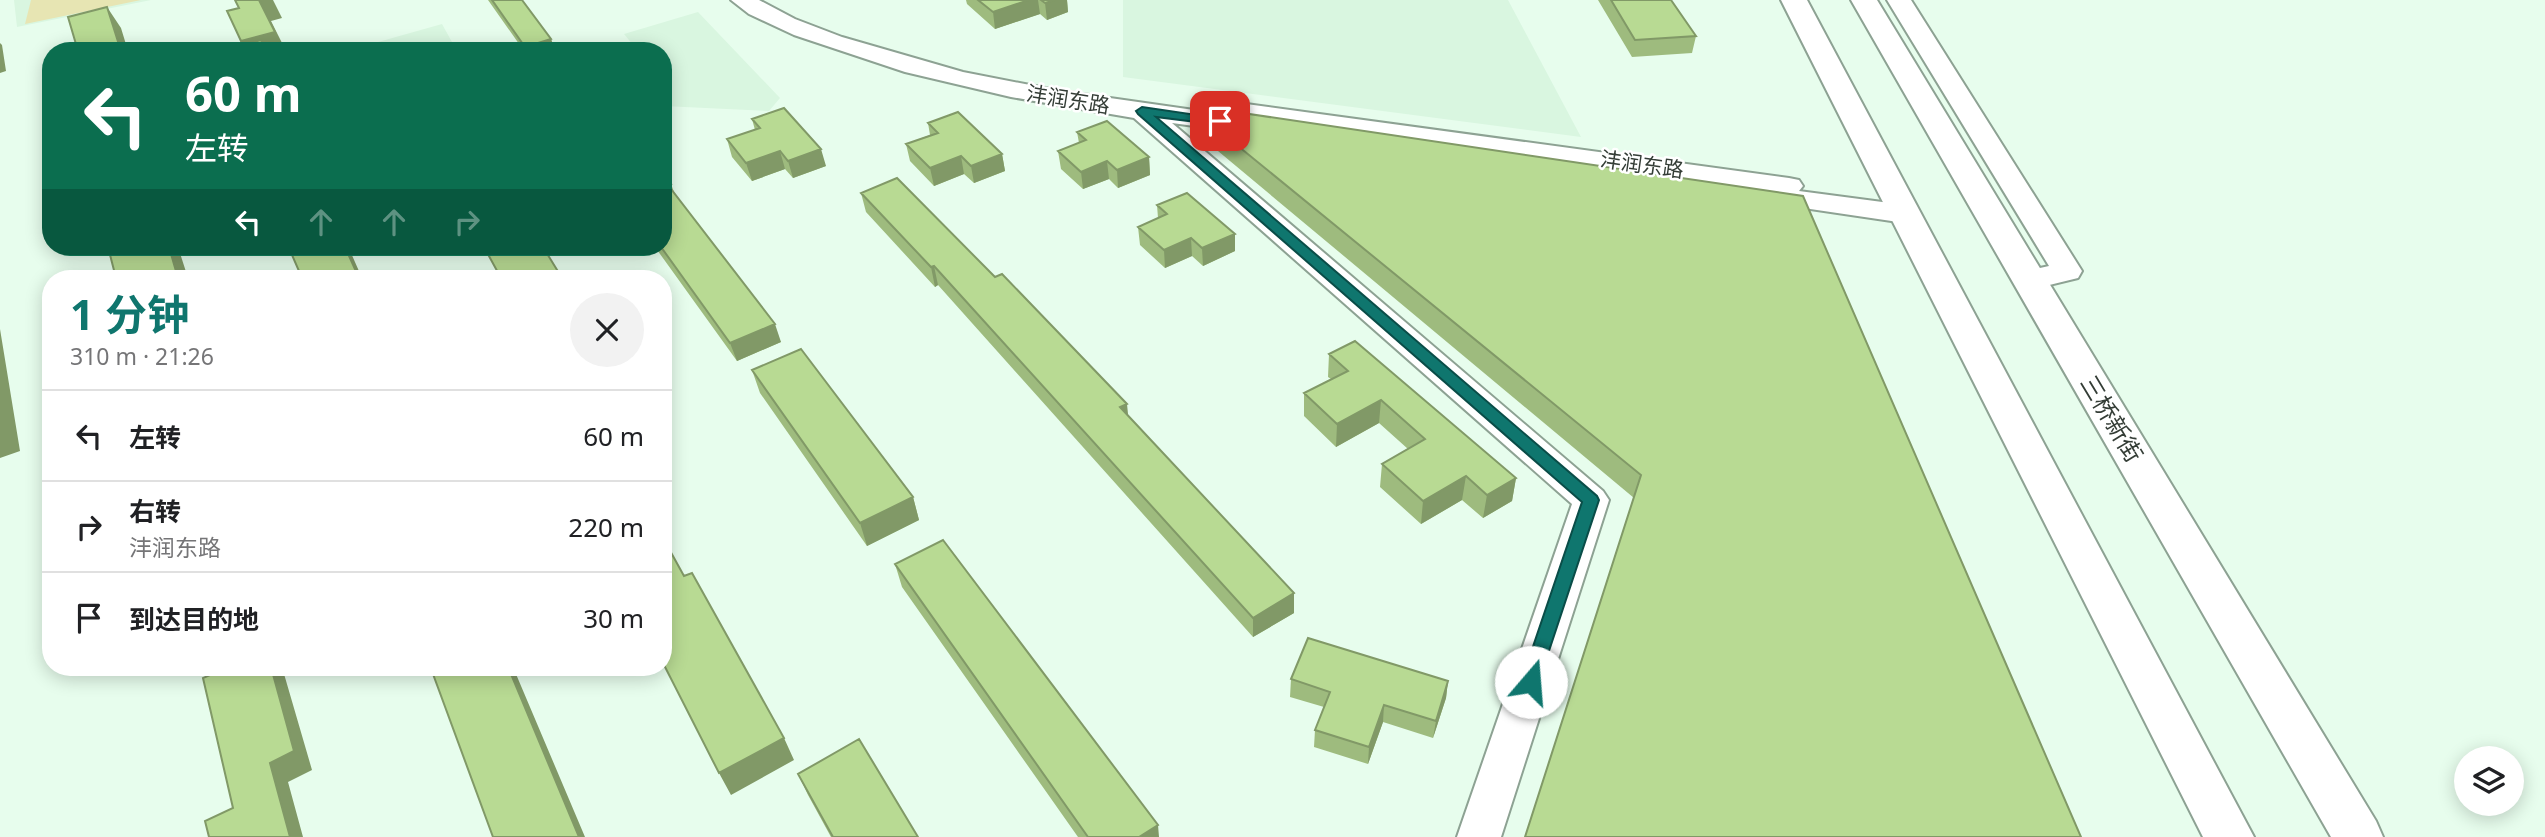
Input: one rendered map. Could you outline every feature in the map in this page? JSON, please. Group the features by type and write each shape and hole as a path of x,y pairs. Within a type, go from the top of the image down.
{"main road":[{"path":"1794,0 2230,837"},
{"name":"三桥新街","path":"1864,0 2358,837"}],"street":[{"name":"沣润东路","path":"743,0 789,25 918,70 1064,100 1902,208"},
{"name":"沣润东路","path":"772,0 832,27 906,53 1001,76 1902,208"},
{"path":"1899,0 2067,271 2029,280"},
{"path":"1142,111 1591,500 1479,837"}],"shaded area":[{"path":"14,0 151,0 17,27"},
{"path":"31,0 141,0 25,24"},
{"path":"1123,0 1508,0 1581,137 1123,77"},
{"path":"698,12 780,98 769,111 672,106 672,42 631,42 624,34"},
{"path":"442,24 452,42 378,42"}],"building":[{"path":"235,0 259,0 275,32 241,41 227,11 239,8"},
{"path":"492,0 522,0 551,39 521,42"},
{"path":"978,0 1029,0 993,12"},
{"path":"1611,0 1671,0 1696,36 1635,40"},
{"path":"107,7 118,42 75,42 68,17"},
{"path":"784,108 821,149 788,161 780,151 746,163 727,139 760,128 752,119"},
{"path":"1229,111 1803,196 2081,837 1525,837 1641,475 1211,124"},
{"path":"958,112 1002,154 971,166 961,156 930,168 906,144 938,133 928,123"},
{"path":"1107,121 1149,157 1117,170 1107,161 1081,172 1058,151 1086,140 1077,132"},
{"path":"897,178 995,277 1002,274 1127,404 1120,407 1294,593 1253,618 934,266 931,267 861,193"},
{"path":"672,190 775,324 730,343 667,256 672,256"},
{"path":"1187,193 1235,234 1202,248 1191,238 1164,250 1138,227 1167,214 1157,205"},
{"path":"110,256 172,256 176,270 114,270"},
{"path":"292,256 349,256 355,270 299,270"},
{"path":"489,256 549,256 557,270 497,270"},
{"path":"1355,341 1516,478 1487,495 1466,476 1423,501 1382,464 1425,439 1381,400 1337,424 1304,393 1348,371 1329,354"},
{"path":"801,349 913,497 860,523 752,370"},
{"path":"943,540 1158,825 1139,837 1088,837 895,564"},
{"path":"672,554 684,576 692,573 784,738 719,773 670,676 672,676"},
{"path":"1308,638 1448,681 1436,721 1384,705 1369,747 1315,730 1330,692 1291,679"},
{"path":"273,676 294,751 270,763 290,837 209,837 205,821 233,808 203,678"},
{"path":"434,676 512,676 579,837 493,837"},
{"path":"859,739 918,837 833,837 798,774"}],"route":[{"path":"1220,121 1142,111 1591,500 1531,682"}]}
